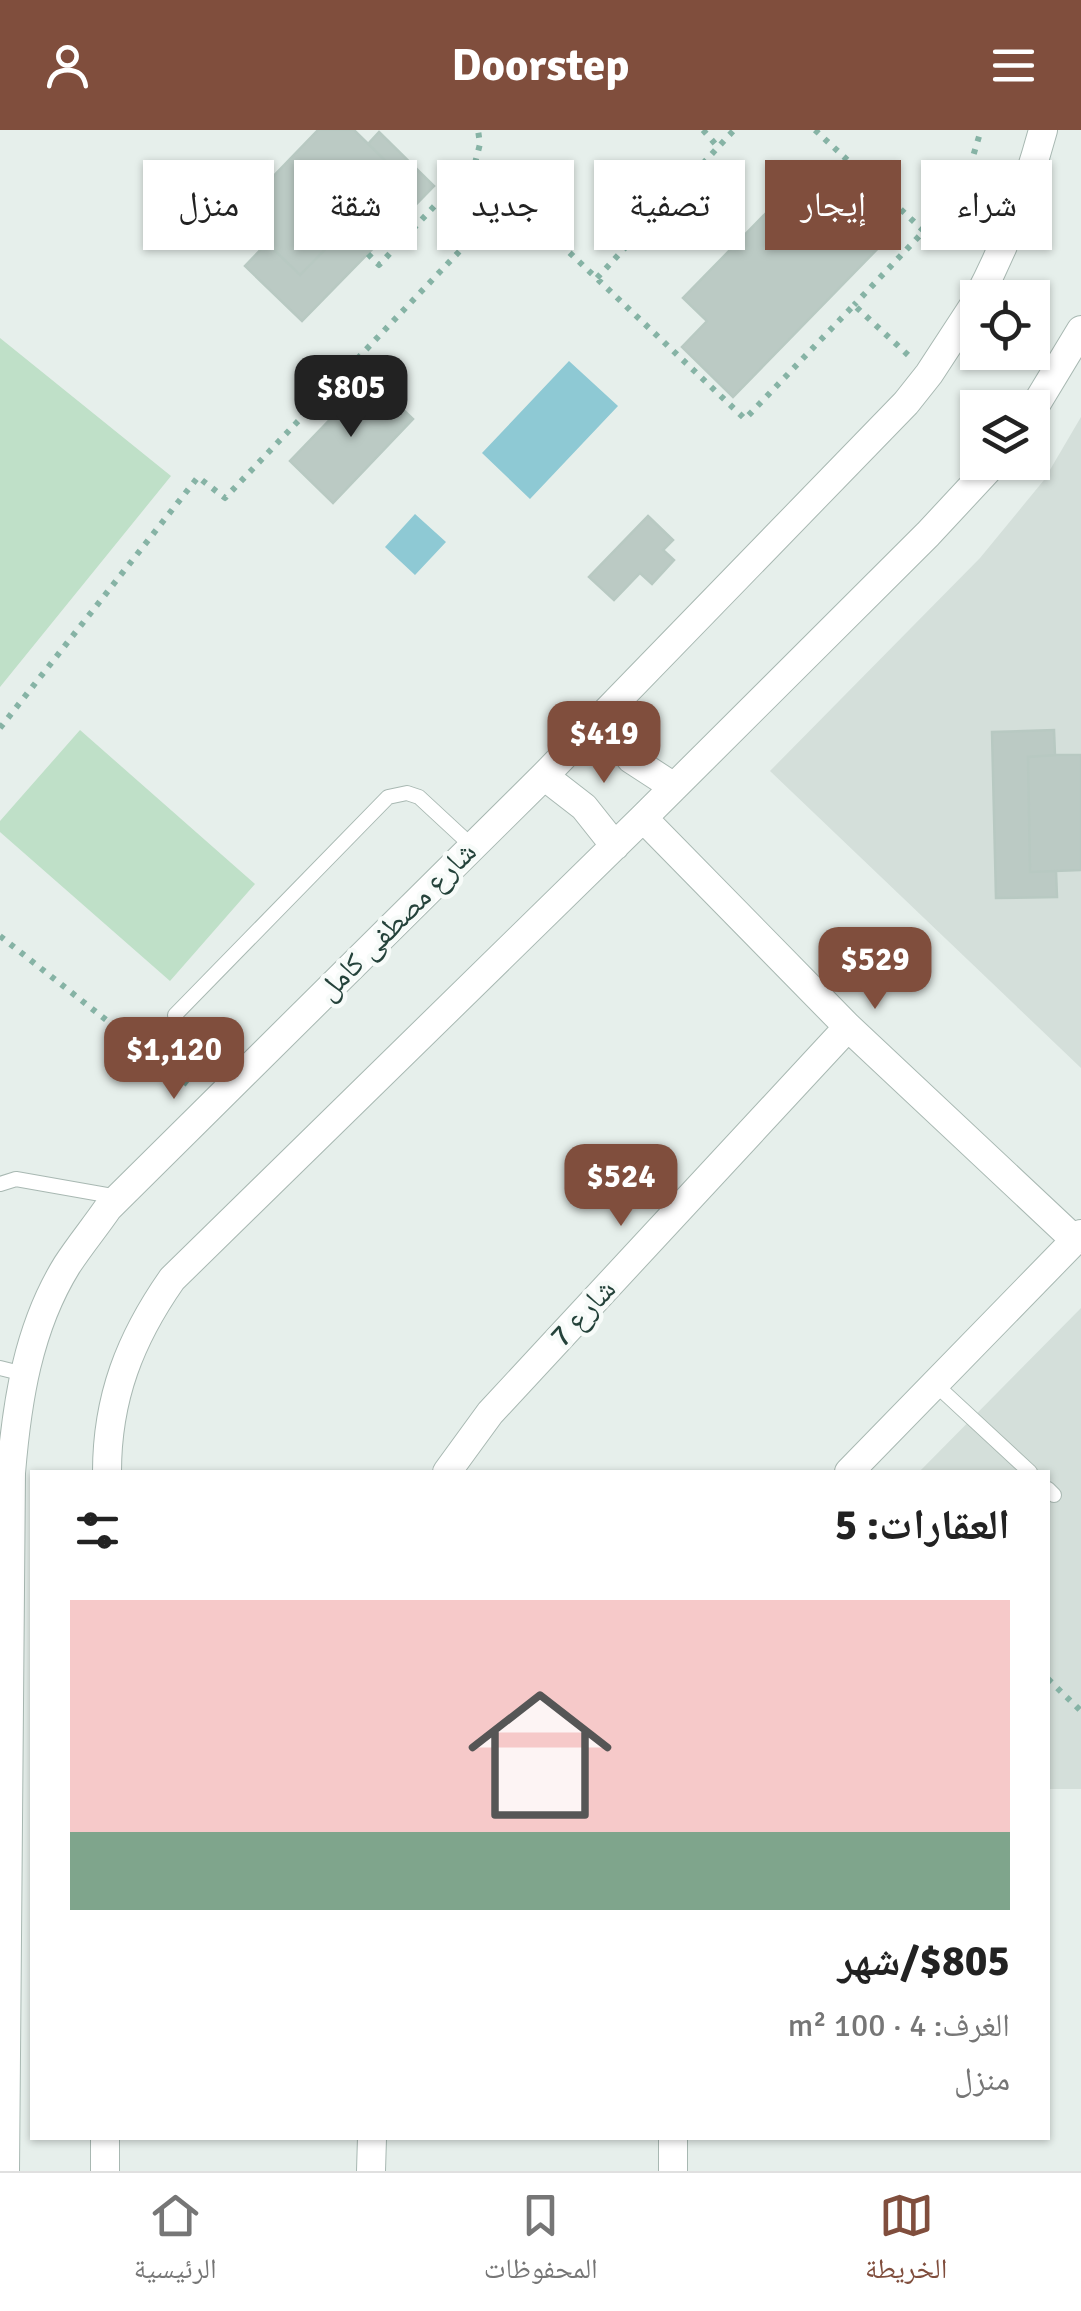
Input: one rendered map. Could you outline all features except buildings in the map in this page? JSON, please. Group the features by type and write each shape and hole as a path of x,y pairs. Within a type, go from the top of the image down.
{"street":[{"name":"شارع مصطفى كامل","path":"987,280 1026,192 1043,130"},
{"name":"شارع مصطفى كامل","path":"5,2171 11,1473 17,1401 12,1371 36,1332 66,1267 118,1197 600,720 906,402 960,326"},
{"path":"1045,390 1081,330"},
{"path":"107,1470 113,1400 126,1357 146,1316 172,1279 643,818 978,480"},
{"path":"600,720 631,759 674,787"},
{"path":"544,776 584,807 614,846"},
{"path":"643,818 848,1026 1078,1237 851,1470"},
{"name":"شارع 7","path":"448,1470 490,1413 848,1026"},
{"path":"106,2140 106,2171"},
{"path":"371,2171 372,2140"},
{"path":"673,2171 674,2140"}],"lane":[{"path":"175,1015 388,797 418,797 472,847"},
{"path":"2,1182 28,1180 118,1197"},
{"path":"936,1384 1028,1470"}],"path":[{"path":"477,160 478,130"},
{"path":"703,130 718,146"},
{"path":"596,278 734,130"},
{"path":"815,130 921,227"},
{"path":"972,160 981,130"},
{"path":"368,254 379,265 437,204"},
{"path":"567,250 746,419 921,233"},
{"path":"0,728 198,477 226,498 461,250"},
{"path":"854,305 929,374"},
{"path":"0,936 213,1104"},
{"path":"1050,1681 1081,1711"}],"shaded area":[{"path":"1081,417 1081,1068 770,771 980,558 1044,480 1050,480 1050,470"},
{"path":"1081,1308 1081,1789 1050,1789 1050,1470 921,1470"}],"green space":[{"path":"0,338 171,476 0,687"},
{"path":"80,730 255,884 170,981 0,832 0,821"}],"water":[{"path":"569,361 618,406 530,499 482,453"},
{"path":"415,514 446,542 415,575 385,547"}]}
